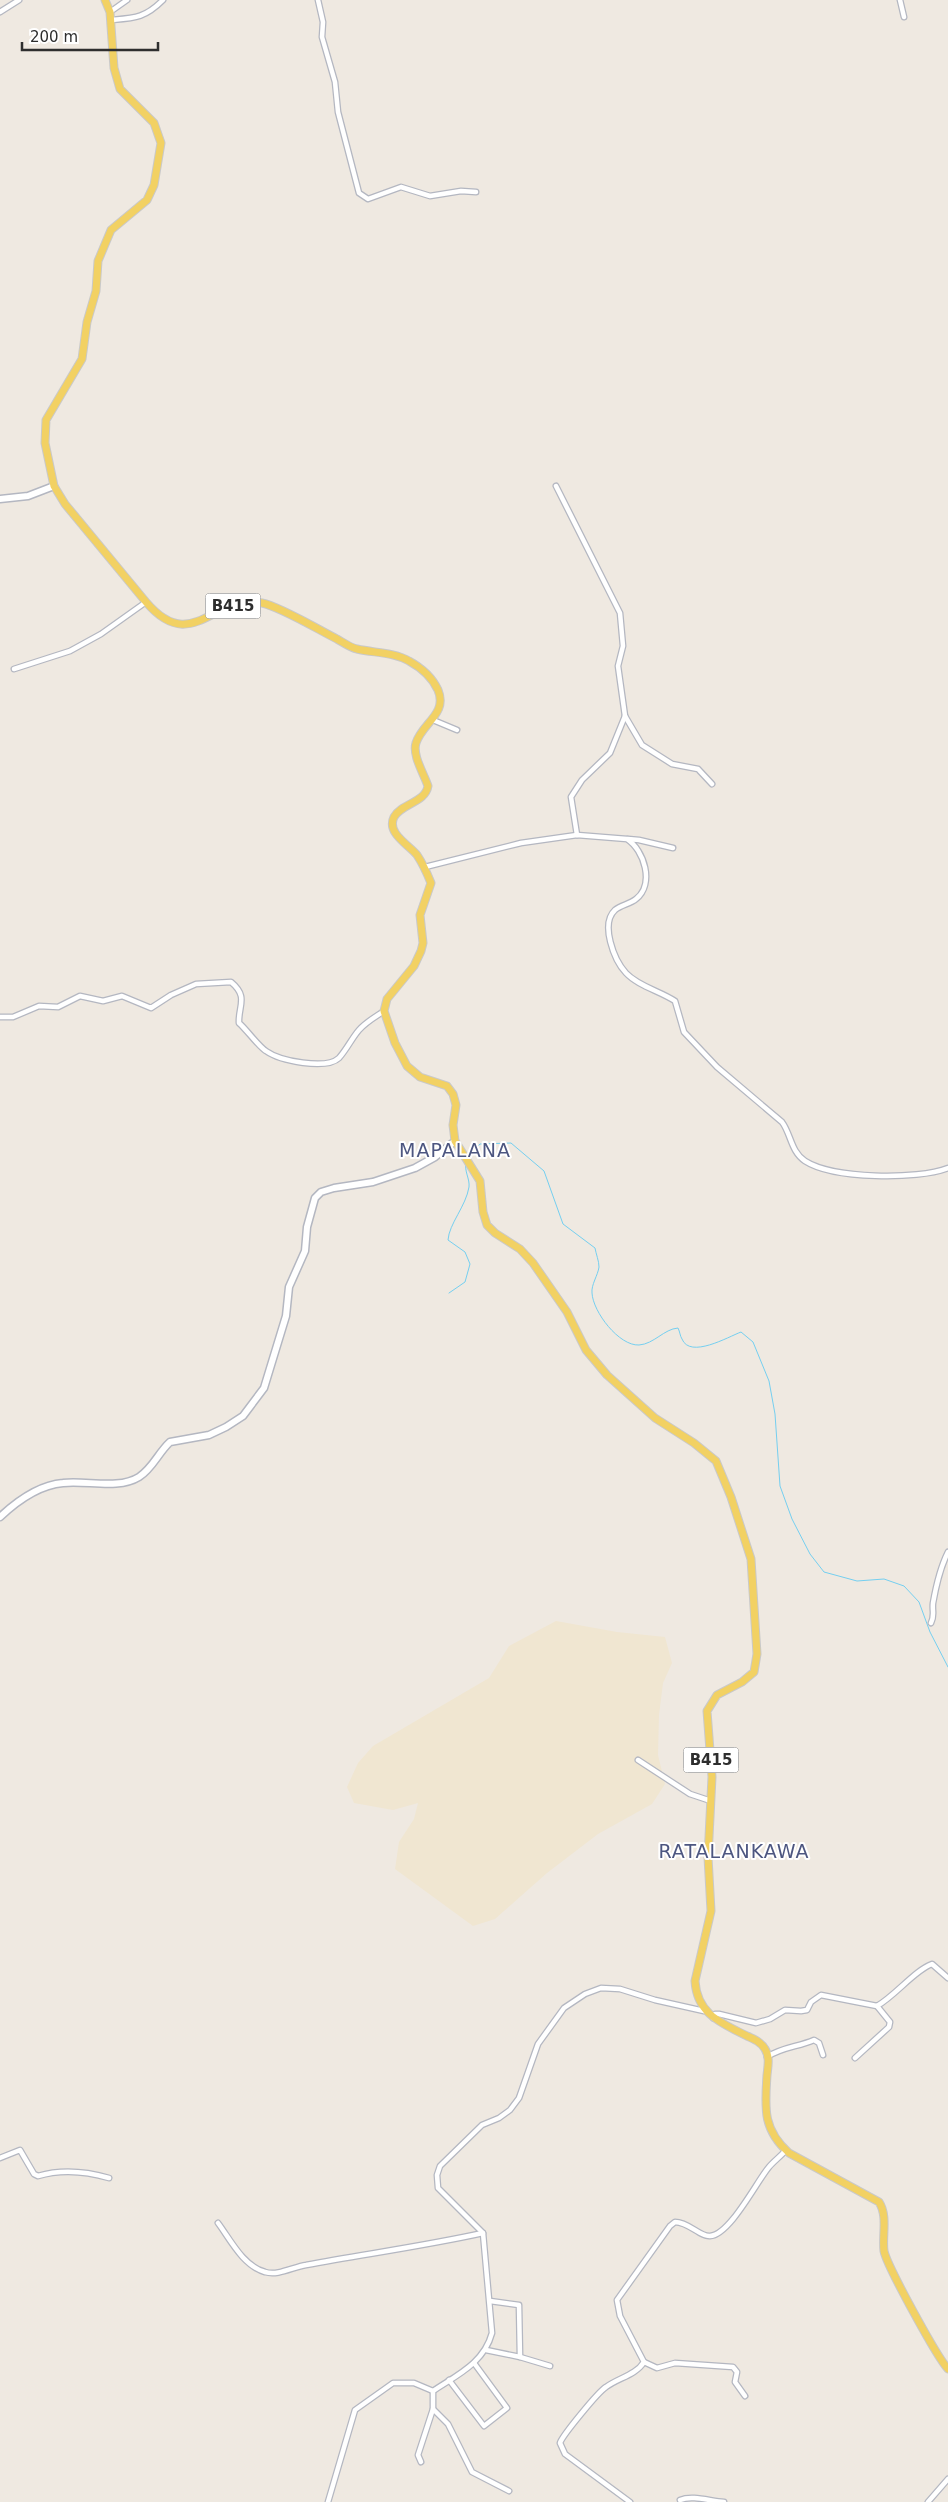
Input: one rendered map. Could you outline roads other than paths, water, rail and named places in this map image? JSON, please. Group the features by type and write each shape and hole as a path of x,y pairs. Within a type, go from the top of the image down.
{"main road":[{"name":"B415","path":"106,0 111,20 114,68 120,89 154,123 162,143 154,185 147,200 106,236 98,261 96,291 87,322 82,359 46,420 45,443 54,486 65,504 146,602 163,618 183,625 196,624 242,602 263,603 356,649 407,659 423,669 438,689 439,708 433,720 416,743 416,751 428,786 427,791 420,798 398,812 393,822 397,836 415,853 425,867"},
{"path":"0,499 28,496 54,486"},
{"path":"384,1011 387,999 414,966 421,951 423,943 420,915 431,883 425,867"},
{"name":"B415","path":"384,1011 394,1043 407,1066 420,1077 447,1086 453,1094 456,1105 453,1125 455,1141 472,1165 480,1181 483,1212 488,1225 495,1233 520,1249 533,1263 567,1312 586,1350 607,1375 655,1418 694,1443 716,1461 731,1496 751,1559 757,1654 754,1672 742,1682 717,1695 707,1711 712,1776 708,1857 711,1911 695,1981 696,1991 704,2011 713,2020 760,2043 768,2057"},
{"path":"0,1517 24,1497 50,1485 64,1482 97,1484 138,1478 149,1469 170,1442 209,1435 244,1416 264,1388 286,1316 289,1287 305,1251 307,1227 315,1198 321,1192 334,1188 373,1182 415,1168 435,1157 455,1141"},
{"path":"768,2057 765,2112 779,2144 786,2150 879,2202 884,2218 884,2252 948,2369"}],"street":[{"path":"0,12 19,0"},
{"path":"110,12 128,0"},
{"path":"111,20 140,18 154,10 164,0"},
{"path":"318,0 323,22 322,37 335,82 338,112 359,193 368,199 401,187 430,196 461,191 476,192"},
{"path":"900,0 904,17"},
{"path":"556,486 620,613 623,646 618,666 625,716 642,745 672,764 698,769 712,784"},
{"path":"14,669 70,651 100,634 146,602"},
{"path":"577,835 571,797 582,780 610,753 625,716"},
{"path":"433,720 457,730"},
{"path":"425,867 495,848 577,835 639,840 673,848"},
{"path":"626,840 632,843 643,859 645,878 641,893 636,899 616,909 610,918 608,934 620,966 626,974 637,981 676,1001 684,1032 717,1067 782,1122 788,1131 795,1151 805,1161 840,1172 869,1176 937,1172 948,1168"},
{"path":"0,1017 13,1017 39,1006 58,1007 80,996 103,1001 122,996 151,1008 171,995 196,984 231,982 237,987 243,1004 239,1023 264,1050 275,1056 299,1062 323,1064 331,1063 338,1059 359,1030 384,1011"},
{"path":"931,1623 934,1616 933,1607 937,1583 948,1552"},
{"path":"638,1760 690,1794 711,1801"},
{"path":"877,2006 892,1997 928,1965 934,1965 948,1978"},
{"path":"433,2391 474,2363 486,2350 492,2333 483,2233 438,2188 437,2175 440,2166 482,2125 499,2118 510,2110 519,2098 538,2044 564,2008 585,1994 601,1988 620,1989 655,2000 704,2011"},
{"path":"713,2020 715,2014 719,2014 751,2023 760,2022 785,2010 807,2010 811,2002 821,1994 877,2006 890,2022 890,2027 855,2058"},
{"path":"768,2057 789,2046 798,2046 814,2040 819,2043 823,2055"},
{"path":"0,2158 15,2150 20,2150 34,2174 38,2176 56,2171 92,2173 109,2178"},
{"path":"745,2396 735,2382 737,2372 733,2367 675,2362 657,2368 644,2362 620,2316 617,2300 665,2232 675,2222 687,2224 704,2236 718,2234 739,2211 769,2167 786,2150"},
{"path":"218,2223 242,2256 252,2265 265,2272 483,2233"},
{"path":"490,2301 519,2305 520,2357"},
{"path":"486,2350 550,2366"},
{"path":"630,2502 565,2454 560,2443 599,2393 620,2378 640,2369 644,2362"},
{"path":"449,2380 484,2426 508,2408 474,2363"},
{"path":"328,2502 355,2410 393,2383 414,2383 433,2391"},
{"path":"421,2462 418,2454 433,2409 433,2391"},
{"path":"433,2409 448,2424 472,2472 509,2491"},
{"path":"928,2502 948,2479"},
{"path":"674,2502 692,2497 702,2501 724,2502"}],"waterway":[{"path":"468,1157 480,1144 511,1143 544,1171 563,1224 595,1248 599,1267 592,1290 593,1301 608,1326 623,1340 631,1344 644,1344 668,1331 678,1328 681,1338 686,1345 693,1347 710,1345 741,1332 753,1342 769,1381 775,1414 780,1486 792,1519 810,1554 824,1572 857,1581 884,1579 904,1586 919,1602 930,1632 948,1667"},
{"path":"449,1293 465,1282 470,1264 465,1252 448,1240 451,1228 465,1201 469,1187 466,1163"}],"district":[{"name":"MAPALANA","path":"455,1150"},
{"name":"RATALANKAWA","path":"734,1851"}]}
